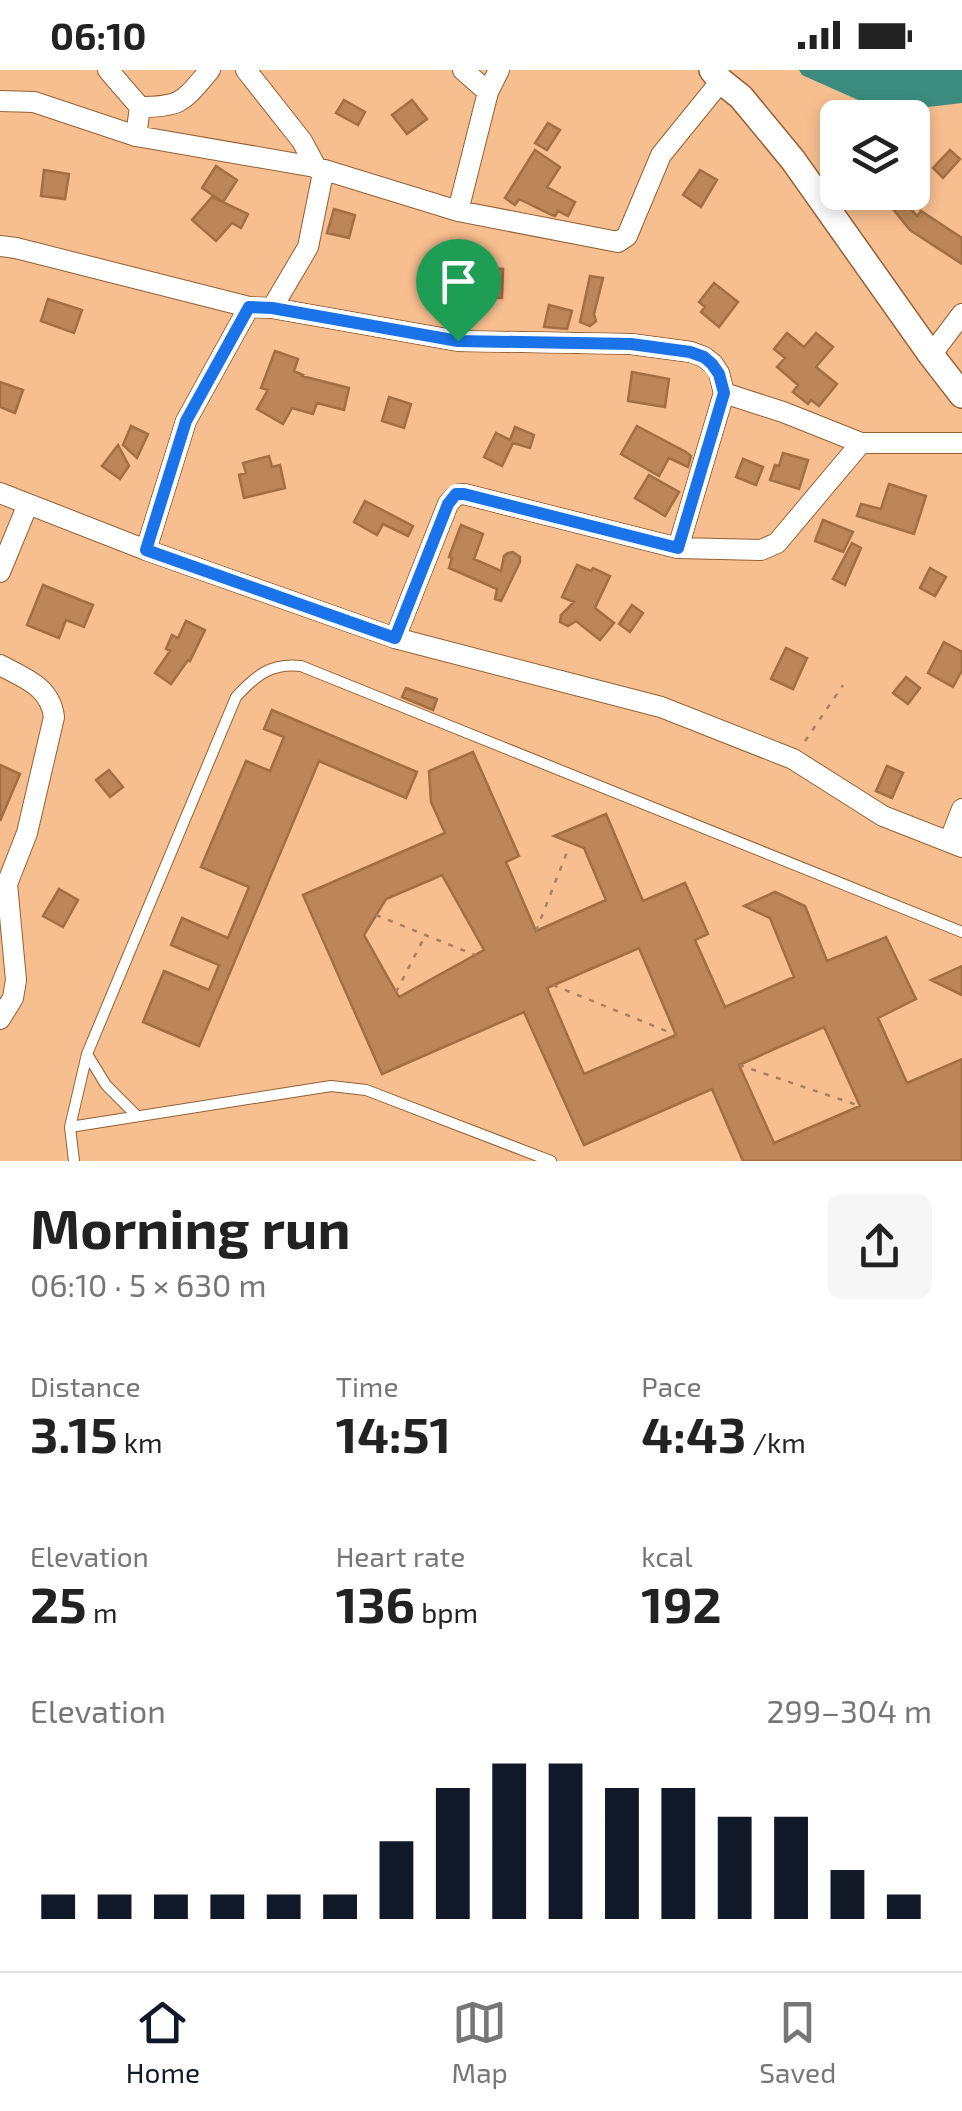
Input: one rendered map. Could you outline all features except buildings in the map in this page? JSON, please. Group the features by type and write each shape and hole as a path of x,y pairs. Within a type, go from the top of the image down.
{"street":[{"path":"108,70 140,107 136,136"},
{"path":"140,107 166,107 184,101 210,70"},
{"path":"246,70 323,173 308,247 272,308"},
{"path":"463,70 488,92"},
{"path":"458,211 488,92 499,70"},
{"path":"0,101 34,102 136,136 315,167 458,211 608,242 624,240 661,155 716,76 741,97 793,160 962,395"},
{"path":"0,246 249,307 458,341 631,344 704,357 719,374 724,393 678,548"},
{"path":"146,550 186,421 249,307"},
{"path":"931,356 962,314"},
{"path":"724,393 862,443 962,443"},
{"path":"395,638 448,504 456,494 678,548 761,550 777,543 862,443"},
{"path":"0,493 146,550 395,638 661,708 793,759 883,816 956,845 962,809"},
{"path":"0,572 28,504"},
{"path":"0,665 42,688 53,706 54,717 27,833 4,886 16,980 12,998 0,1019"},
{"path":"0,965 16,980"}],"lane":[{"path":"74,1161 70,1126 88,1054 236,698 262,673 285,664 302,666 962,932"},
{"path":"88,1054 106,1085 136,1115"},
{"path":"70,1126 331,1086 349,1087 366,1090 551,1161"}],"path":[{"path":"793,759 843,685"},
{"path":"536,931 570,847"},
{"path":"376,915 475,955"},
{"path":"396,992 426,935"},
{"path":"553,985 676,1034"},
{"path":"739,1065 860,1106"}],"water":[{"path":"799,70 962,70 962,103 930,107 930,100 858,100 802,75"}],"route":[{"path":"249,307 458,341 631,344 690,352 712,364 724,393 678,548 456,494 448,504 395,638 146,550 186,421 249,307"}]}
